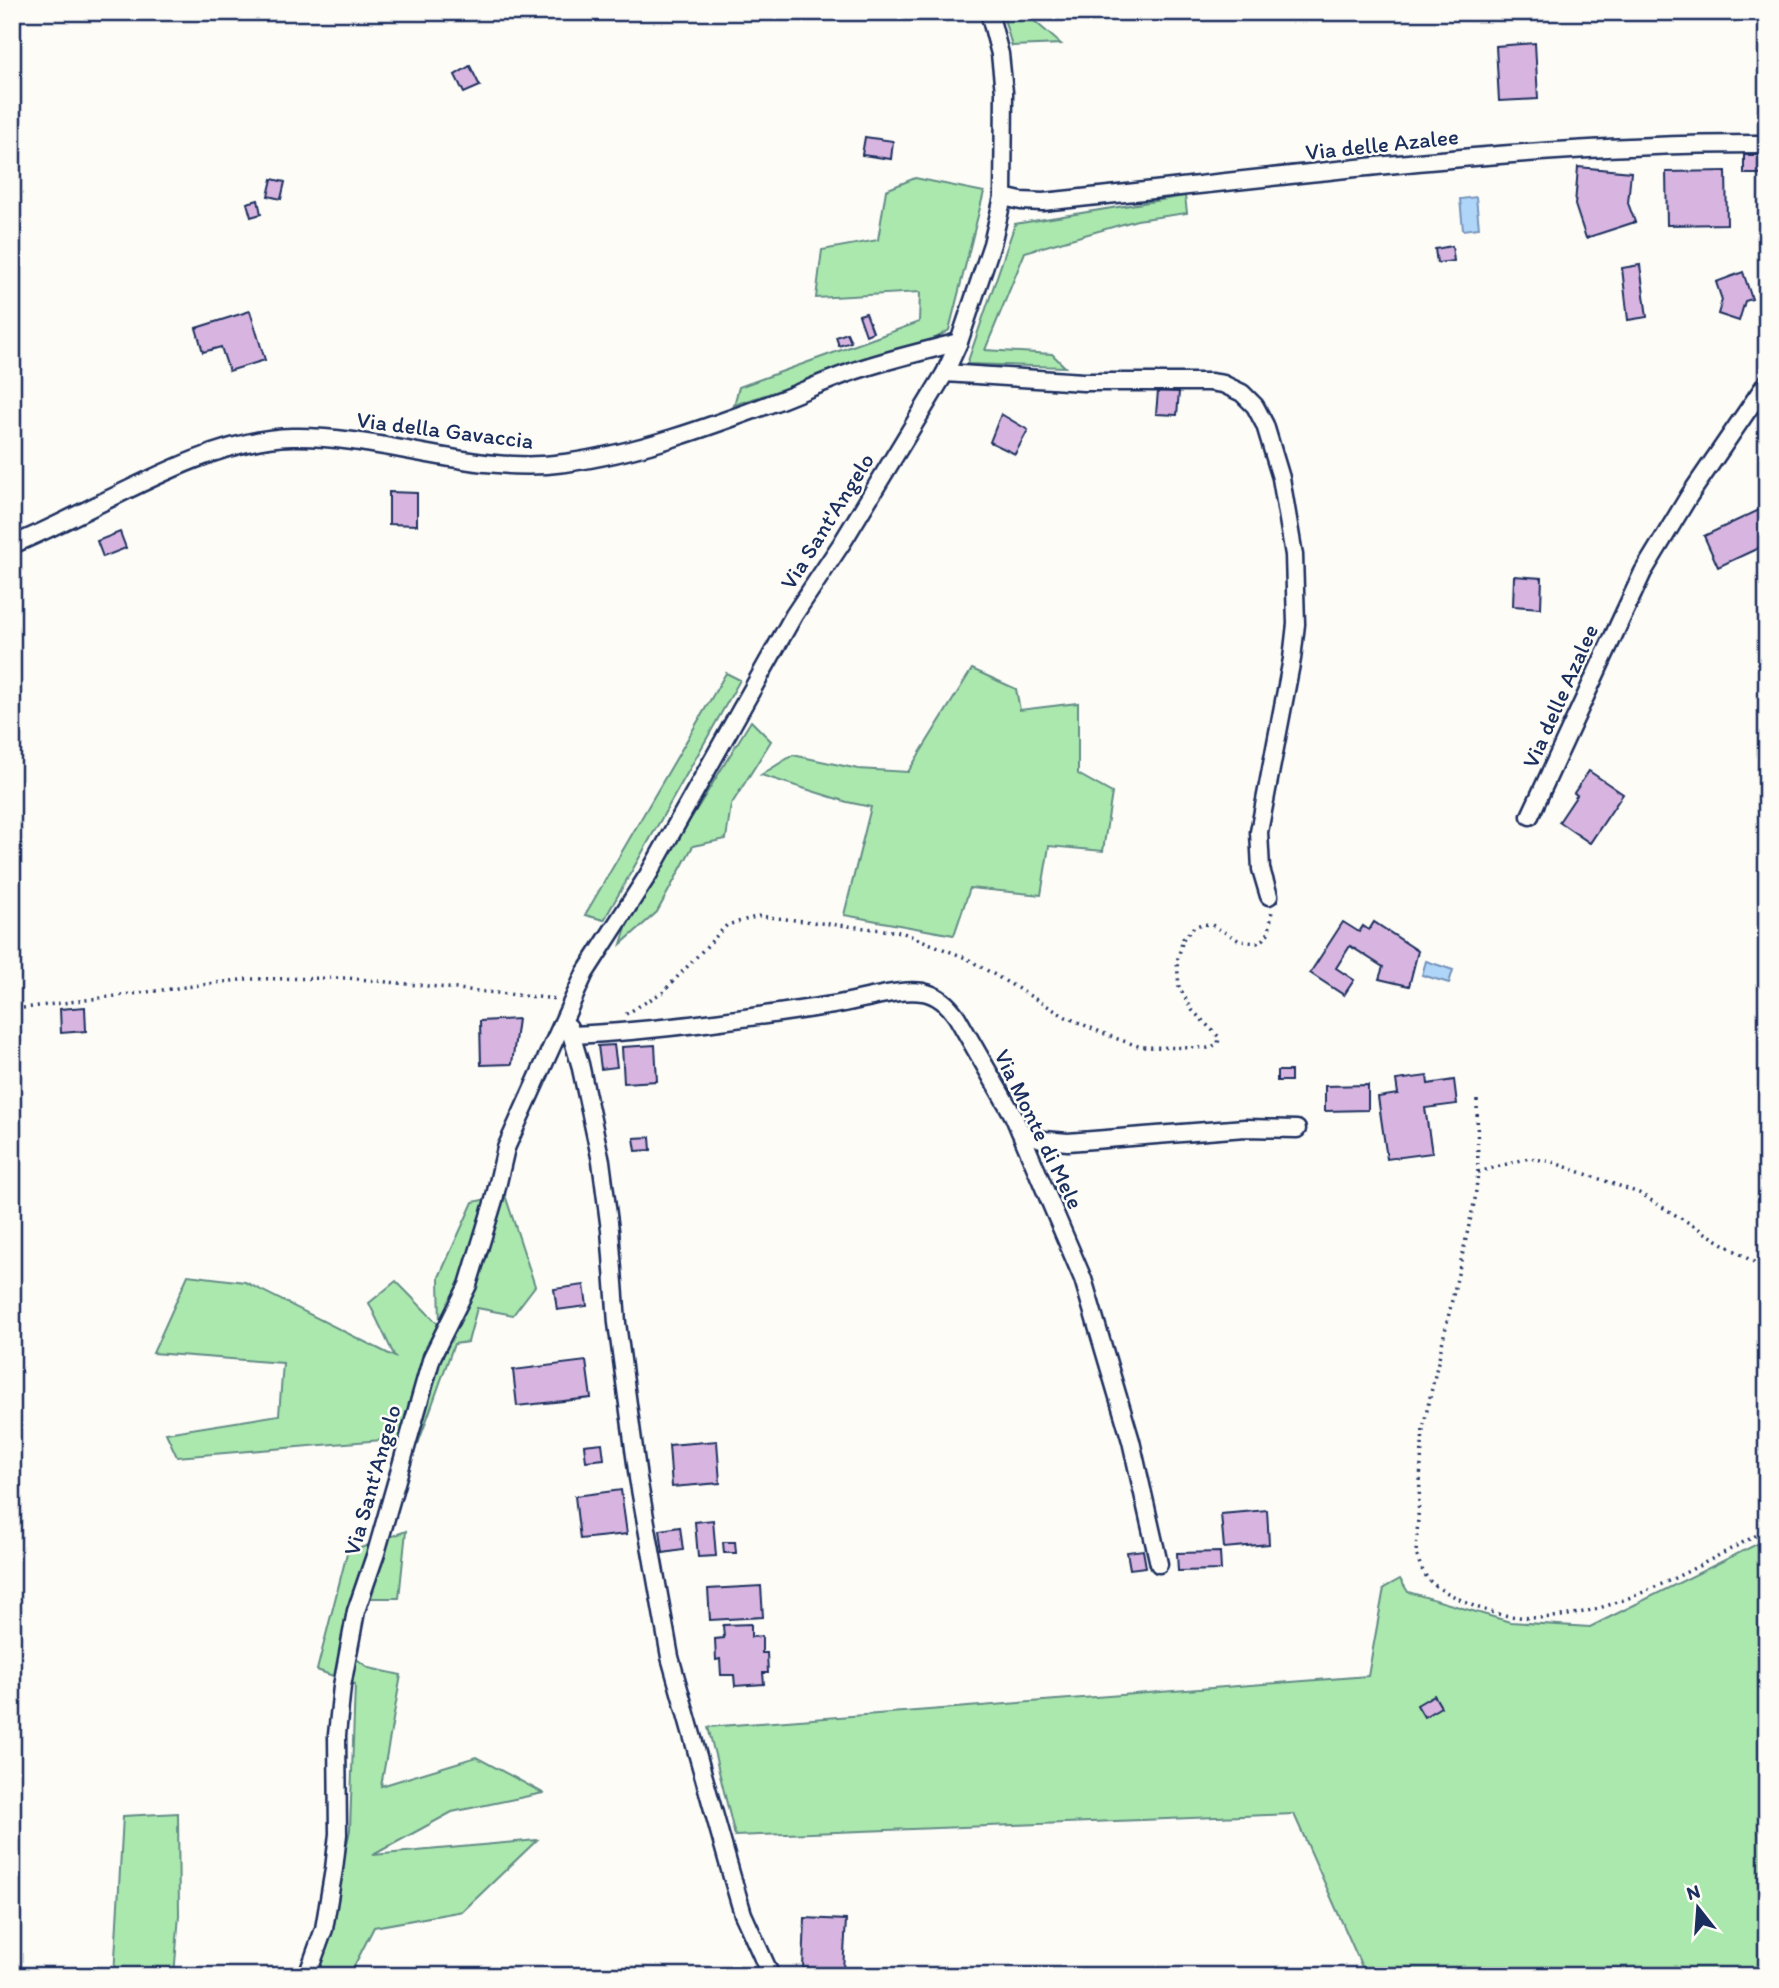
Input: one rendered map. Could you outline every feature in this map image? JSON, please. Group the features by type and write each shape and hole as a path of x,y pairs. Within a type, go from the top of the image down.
{"street":[{"name":"Via Sant'Angelo","path":"307,1976 317,1956 324,1929 334,1869 338,1835 337,1735 342,1686 356,1611 376,1553 432,1357 468,1285 506,1148 585,973 680,820 794,615 842,543 945,373 959,342 992,244 1003,197 1004,92 1000,54 989,12"},
{"name":"Via delle Azalee","path":"1003,197 1043,202 1552,150 1637,145 1767,144"},
{"name":"Via della Gavaccia","path":"12,545 193,461 256,441 312,438 380,444 507,464 562,464 650,445 737,416 855,370 959,342"},
{"path":"945,373 1083,382 1210,382 1223,384 1242,393 1260,415 1281,478 1294,555 1296,624 1292,659 1259,832 1261,869 1269,896"},
{"name":"Via delle Azalee","path":"1530,816 1643,572 1689,496 1767,383"},
{"name":"Via Monte di Mele","path":"572,1035 657,1028 835,1005 899,993 925,993 943,1001 957,1017 1004,1099 1083,1279 1131,1441 1159,1564"},
{"path":"566,1018 601,1161 610,1230 617,1323 638,1478 665,1632 743,1914 771,1976"},
{"path":"1020,1131 1044,1140 1068,1142 1245,1128 1297,1129"}],"path":[{"path":"622,1016 663,992 727,925 759,915 901,932 966,958 1066,1017 1112,1037 1141,1047 1208,1048 1218,1044 1219,1037 1192,1010 1182,995 1177,978 1177,962 1183,939 1194,927 1202,924 1212,925 1240,942 1257,943 1265,939 1272,924 1269,896"},
{"path":"16,1009 247,979 348,978 573,1001"},
{"path":"1477,1100 1478,1172 1475,1199 1423,1428 1416,1553 1422,1572 1430,1583 1466,1603 1501,1616 1525,1619 1587,1612 1640,1594 1767,1530"},
{"path":"1478,1172 1528,1158 1552,1162 1639,1193 1767,1270"}],"green space":[{"path":"1002,12 1024,12 1061,44 1012,46"},
{"path":"915,178 984,192 949,330 931,341 734,405 739,387 919,322 920,292 816,298 822,250 878,240 886,190"},
{"path":"1185,196 1187,213 1137,220 1025,252 985,350 1052,354 1065,367 967,364 1015,224"},
{"path":"972,669 1016,689 1020,710 1078,703 1078,774 1112,793 1103,851 1049,846 1041,895 970,888 954,935 844,915 871,807 761,775 793,755 858,769 908,772"},
{"path":"726,673 740,680 604,920 585,915"},
{"path":"751,721 771,741 731,805 726,839 693,846 657,912 621,944 629,919"},
{"path":"505,1195 535,1286 513,1315 477,1308 468,1342 454,1344 418,1444 394,1439 177,1457 166,1433 279,1415 283,1363 153,1353 188,1275 245,1282 395,1357 369,1303 396,1281 440,1326 439,1277 473,1202"},
{"path":"406,1531 399,1598 350,1598 340,1647 369,1668 401,1675 381,1786 476,1757 543,1793 452,1812 373,1855 537,1840 463,1911 374,1927 349,1976 314,1976 323,1956 350,1830 355,1684 317,1670 347,1553"},
{"path":"1767,1539 1767,1942 1755,1976 1366,1976 1294,1814 735,1836 708,1727 1368,1676 1384,1588 1400,1579 1408,1592 1510,1622 1590,1627"},
{"path":"178,1813 179,1915 174,1976 114,1976 123,1816"}],"water":[{"path":"1476,197 1479,228 1463,230 1460,199"},
{"path":"1426,961 1453,970 1449,983 1422,975"}],"building":[{"path":"1535,43 1538,99 1499,101 1496,46"},
{"path":"470,66 480,86 464,93 455,75"},
{"path":"865,137 893,141 891,159 862,155"},
{"path":"1744,155 1767,155 1767,174 1744,174"},
{"path":"1578,167 1631,172 1628,203 1635,222 1586,238 1575,205"},
{"path":"1726,171 1727,224 1667,225 1666,172"},
{"path":"272,179 285,182 281,199 268,196"},
{"path":"258,200 261,214 251,217 247,203"},
{"path":"1452,246 1454,261 1437,263 1435,249"},
{"path":"1640,265 1647,317 1628,320 1622,268"},
{"path":"1743,272 1752,299 1745,301 1739,321 1718,314 1722,300 1716,282"},
{"path":"250,311 265,360 229,371 221,347 203,352 196,328"},
{"path":"866,313 873,332 866,335 859,315"},
{"path":"847,333 851,342 839,346 836,337"},
{"path":"1158,391 1179,392 1177,415 1156,414"},
{"path":"1001,414 1028,430 1015,454 990,442"},
{"path":"389,492 417,493 417,525 389,524"},
{"path":"1759,510 1767,527 1767,544 1718,567 1704,536"},
{"path":"120,532 126,548 103,557 97,541"},
{"path":"1514,576 1542,578 1541,608 1513,606"},
{"path":"1589,771 1623,794 1590,843 1559,822"},
{"path":"1343,922 1359,932 1363,926 1369,930 1374,922 1418,951 1409,986 1379,979 1383,967 1350,946 1336,968 1354,980 1344,995 1310,973"},
{"path":"85,1007 86,1031 61,1033 60,1009"},
{"path":"518,1019 512,1064 481,1065 480,1021"},
{"path":"614,1045 617,1067 601,1069 598,1046"},
{"path":"655,1045 657,1081 624,1083 622,1047"},
{"path":"1277,1071 1291,1071 1291,1081 1277,1081"},
{"path":"1427,1076 1428,1084 1454,1080 1457,1104 1425,1108 1432,1153 1387,1159 1378,1097 1398,1094 1396,1080"},
{"path":"1368,1085 1368,1110 1325,1111 1325,1086"},
{"path":"650,1137 651,1150 636,1151 634,1138"},
{"path":"584,1285 587,1306 557,1310 554,1289"},
{"path":"586,1361 591,1398 517,1406 513,1370"},
{"path":"717,1441 720,1483 672,1487 669,1445"},
{"path":"602,1443 604,1459 586,1461 584,1445"},
{"path":"621,1490 627,1534 580,1539 575,1496"},
{"path":"1267,1510 1269,1544 1224,1548 1221,1514"},
{"path":"713,1520 716,1556 698,1557 695,1522"},
{"path":"680,1527 683,1550 663,1553 660,1530"},
{"path":"723,1542 735,1542 736,1553 724,1553"},
{"path":"1143,1550 1146,1567 1130,1569 1127,1552"},
{"path":"1220,1552 1221,1570 1178,1571 1177,1553"},
{"path":"761,1586 763,1617 710,1620 708,1589"},
{"path":"751,1624 751,1637 762,1636 762,1653 767,1653 768,1673 763,1673 764,1684 735,1686 734,1675 721,1675 720,1659 716,1660 715,1639 724,1638 723,1625"},
{"path":"1434,1695 1441,1707 1424,1717 1417,1705"},
{"path":"805,1918 846,1920 843,1970 803,1968"}]}
